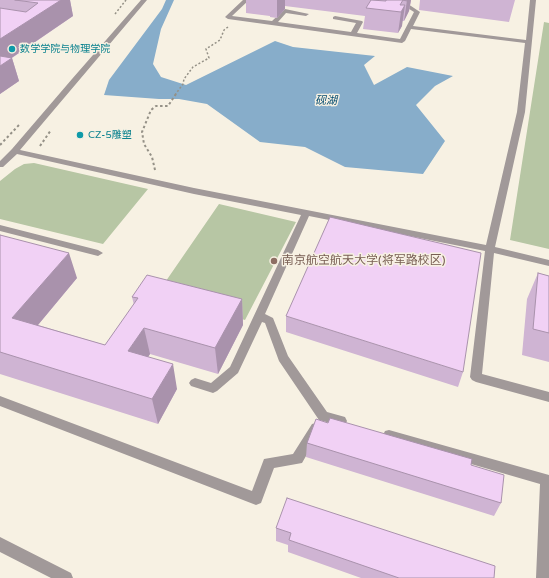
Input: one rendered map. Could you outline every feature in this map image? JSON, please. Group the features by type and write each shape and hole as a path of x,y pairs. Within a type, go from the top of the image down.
{"street":[{"path":"0,165 16,151 74,80 144,0"},
{"path":"246,0 228,17 402,41 417,12 409,3 400,5"},
{"path":"533,0 521,112 490,249 476,377 549,397"},
{"path":"274,23 286,11 306,14"},
{"path":"335,18 360,22 353,34"},
{"path":"409,27 528,42"},
{"path":"16,151 194,191 490,249 549,263"},
{"path":"195,383 212,388 234,370 307,212"},
{"path":"1,229 98,253"},
{"path":"399,243 403,232"},
{"path":"259,314 269,321 283,358 323,416 353,425"},
{"path":"0,401 256,499 269,463 297,459 323,416"},
{"path":"375,431 547,480 543,578"},
{"path":"0,544 66,578"}],"path":[{"path":"148,168 155,170 152,157 144,144 142,132 151,110 156,106 168,106 193,67 209,58 206,49 220,40 224,30 239,18"},
{"path":"40,147 52,127"}],"green space":[{"path":"544,22 549,23 549,249 510,240"},
{"path":"34,163 148,189 103,244 0,219 0,181 24,164"},
{"path":"219,204 296,222 245,320 157,294"}],"water":[{"name":"砚湖","path":"166,0 174,0 161,29 153,64 161,77 186,85 275,41 293,47 375,56 364,65 374,85 407,67 453,76 435,86 416,105 445,141 423,174 345,167 305,147 260,142 207,104 179,99 104,95 109,80 162,9"}],"building":[{"path":"15,0 61,0 0,39 0,8 26,12 38,3"},
{"path":"371,0 403,0 400,5 405,5 401,12 366,8"},
{"path":"0,56 12,58 0,66"},
{"path":"330,217 481,253 463,372 286,316"},
{"path":"0,235 69,253 12,318 105,345 138,298 132,297 147,275 242,299 215,348 144,328 128,351 173,364 152,399 0,352"},
{"path":"538,273 549,276 549,333 533,329"},
{"path":"330,418 472,459 471,465 504,475 501,503 307,443 316,419 328,423"},
{"path":"287,498 495,566 494,578 399,578 289,540 291,533 276,528"}],"place":[{"name":"数学学院与物理学院","path":"12,49"},
{"name":"CZ-5雕塑","path":"80,135"},
{"name":"南京航空航天大学(将军路校区)","path":"274,261"}]}
